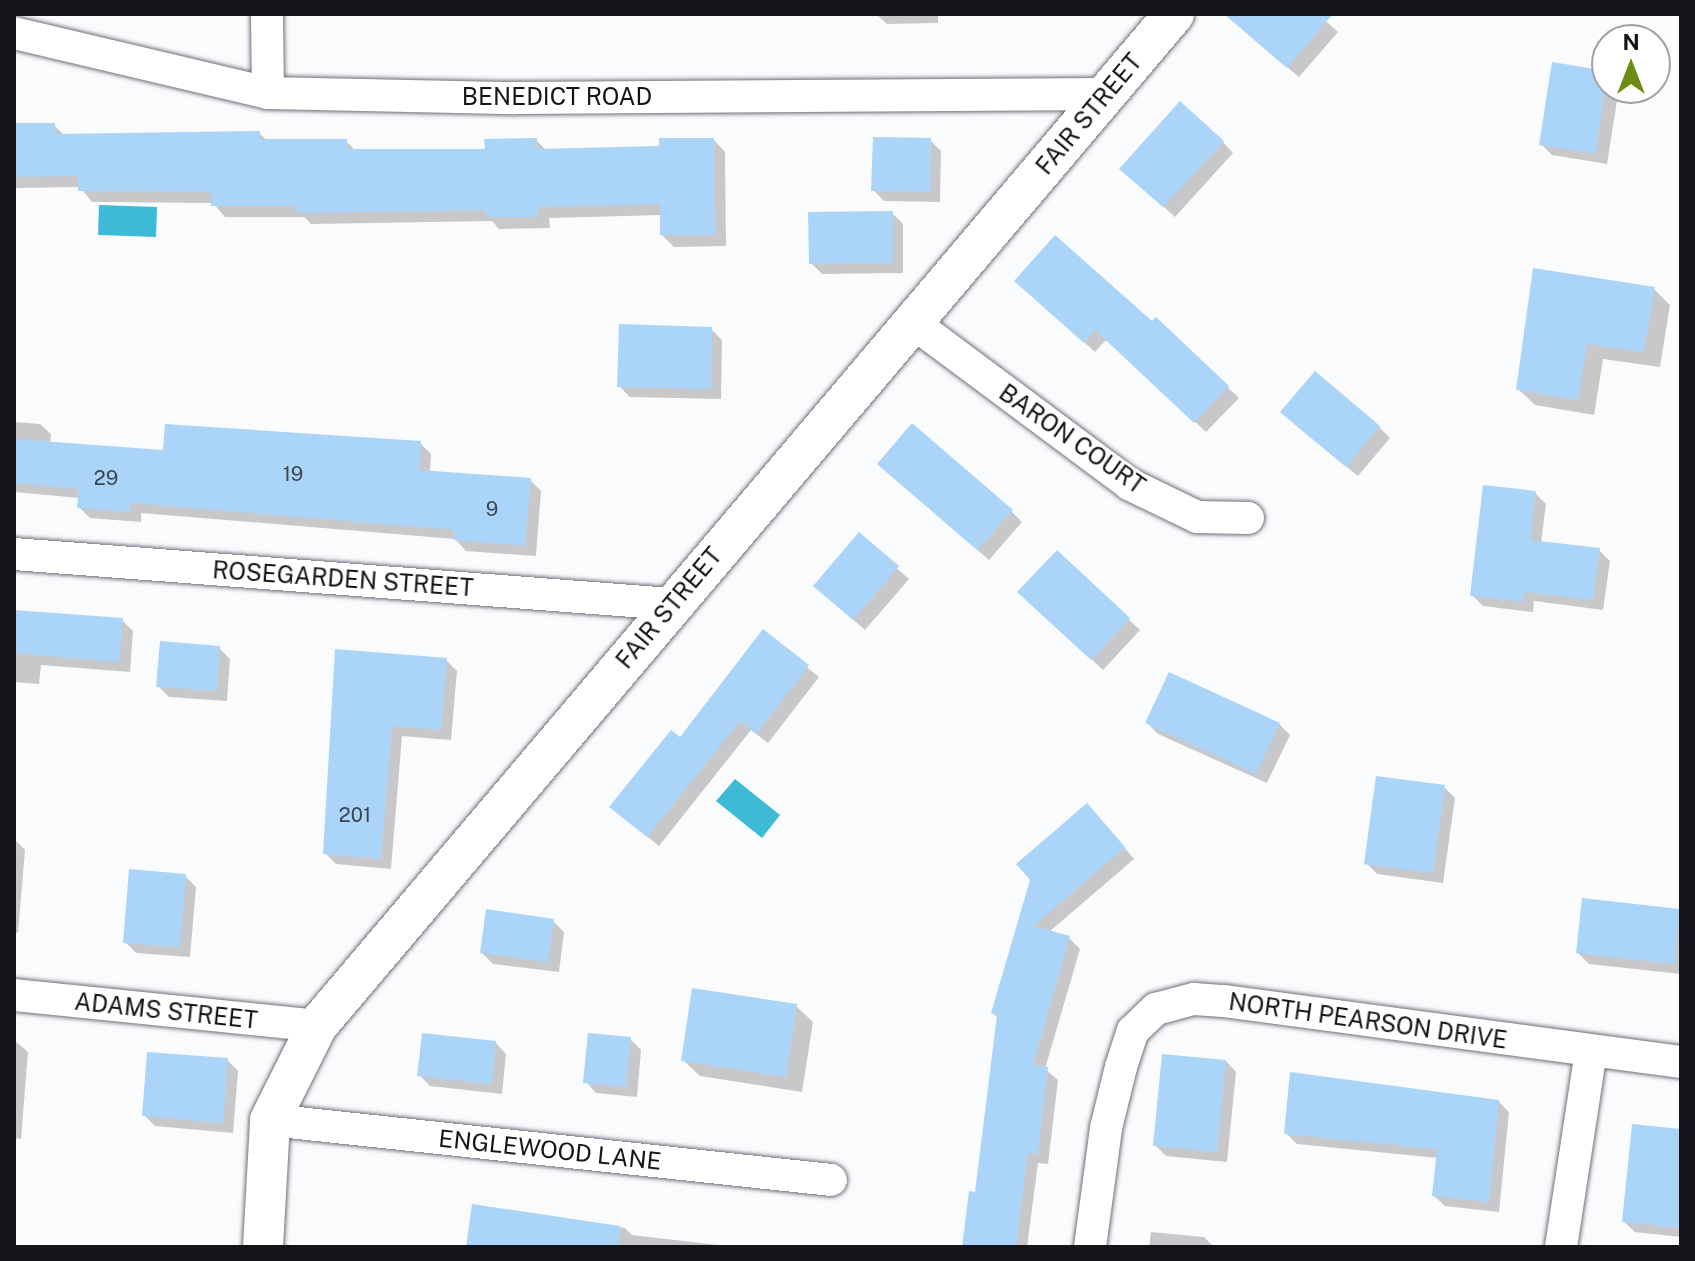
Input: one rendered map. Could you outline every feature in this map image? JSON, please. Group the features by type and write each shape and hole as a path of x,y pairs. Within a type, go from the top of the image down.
{"street":[{"path":"267,14 268,93"},
{"name":"FAIR STREET","path":"263,1247 270,1120 317,1026 1174,14"},
{"name":"BENEDICT ROAD","path":"14,33 268,93 515,98 1106,94"},
{"name":"BARON COURT","path":"912,322 1129,484 1197,517 1248,518"},
{"name":"ROSEGARDEN STREET","path":"14,554 672,604"},
{"name":"ADAMS STREET","path":"14,995 317,1026"},
{"name":"NORTH PEARSON DRIVE","path":"1090,1247 1114,1097 1133,1031 1156,1009 1194,999 1681,1062"},
{"path":"1561,1247 1591,1051"},
{"name":"ENGLEWOOD LANE","path":"270,1120 831,1180"}],"water":[{"path":"99,205 157,207 156,237 98,235"},
{"path":"735,779 780,815 762,838 716,801"}],"building":[{"path":"1224,14 1333,14 1287,68"},
{"path":"1552,62 1591,68 1591,104 1603,104 1596,154 1539,145"},
{"path":"1180,101 1224,141 1163,207 1119,169"},
{"path":"14,123 55,123 55,134 260,131 260,139 347,139 347,149 485,149 484,139 537,138 537,149 659,146 659,138 714,138 715,235 660,235 660,204 538,207 538,217 486,217 485,210 297,213 297,206 211,206 211,192 78,191 78,176 14,177"},
{"path":"873,137 931,138 930,192 871,191"},
{"path":"893,211 893,263 809,264 808,212"},
{"path":"1055,235 1152,321 1156,317 1229,386 1194,423 1095,330 1084,343 1014,281"},
{"path":"1533,268 1655,287 1644,352 1587,344 1578,400 1516,390"},
{"path":"619,324 712,327 711,389 617,387"},
{"path":"1315,371 1380,426 1346,467 1280,412"},
{"path":"912,423 1013,510 977,550 877,464"},
{"path":"165,424 421,441 419,470 531,478 525,546 454,540 454,530 131,503 130,512 77,508 79,489 14,483 14,439 163,450"},
{"path":"1483,485 1536,491 1530,540 1600,548 1593,600 1524,592 1523,602 1470,596"},
{"path":"859,532 899,566 853,620 813,586"},
{"path":"1057,550 1130,618 1091,660 1017,592"},
{"path":"14,610 123,618 119,662 14,653"},
{"path":"763,629 809,665 756,734 740,721 647,837 609,807 671,730 680,737"},
{"path":"160,641 220,646 217,691 156,687"},
{"path":"335,649 447,658 441,730 392,726 381,859 323,854"},
{"path":"1169,672 1280,723 1256,774 1145,723"},
{"path":"1376,776 1445,785 1433,873 1364,864"},
{"path":"1087,803 1125,847 1034,926 1070,936 1033,1065 1048,1067 1038,1154 1028,1153 1016,1247 962,1247 969,1191 975,1192 997,1015 991,1013 1030,880 1016,864"},
{"path":"129,869 186,874 180,947 123,943"},
{"path":"1582,898 1680,909 1674,964 1576,953"},
{"path":"486,909 554,919 548,962 480,953"},
{"path":"692,988 797,1004 786,1077 681,1061"},
{"path":"422,1033 496,1041 492,1084 417,1076"},
{"path":"588,1033 631,1037 626,1087 583,1083"},
{"path":"147,1052 228,1058 223,1123 142,1116"},
{"path":"1162,1054 1226,1060 1217,1152 1153,1146"},
{"path":"1290,1072 1499,1100 1489,1202 1432,1196 1437,1149 1284,1134"},
{"path":"1632,1124 1681,1129 1681,1228 1622,1222"},
{"path":"472,1204 620,1226 618,1247 466,1247"}]}
